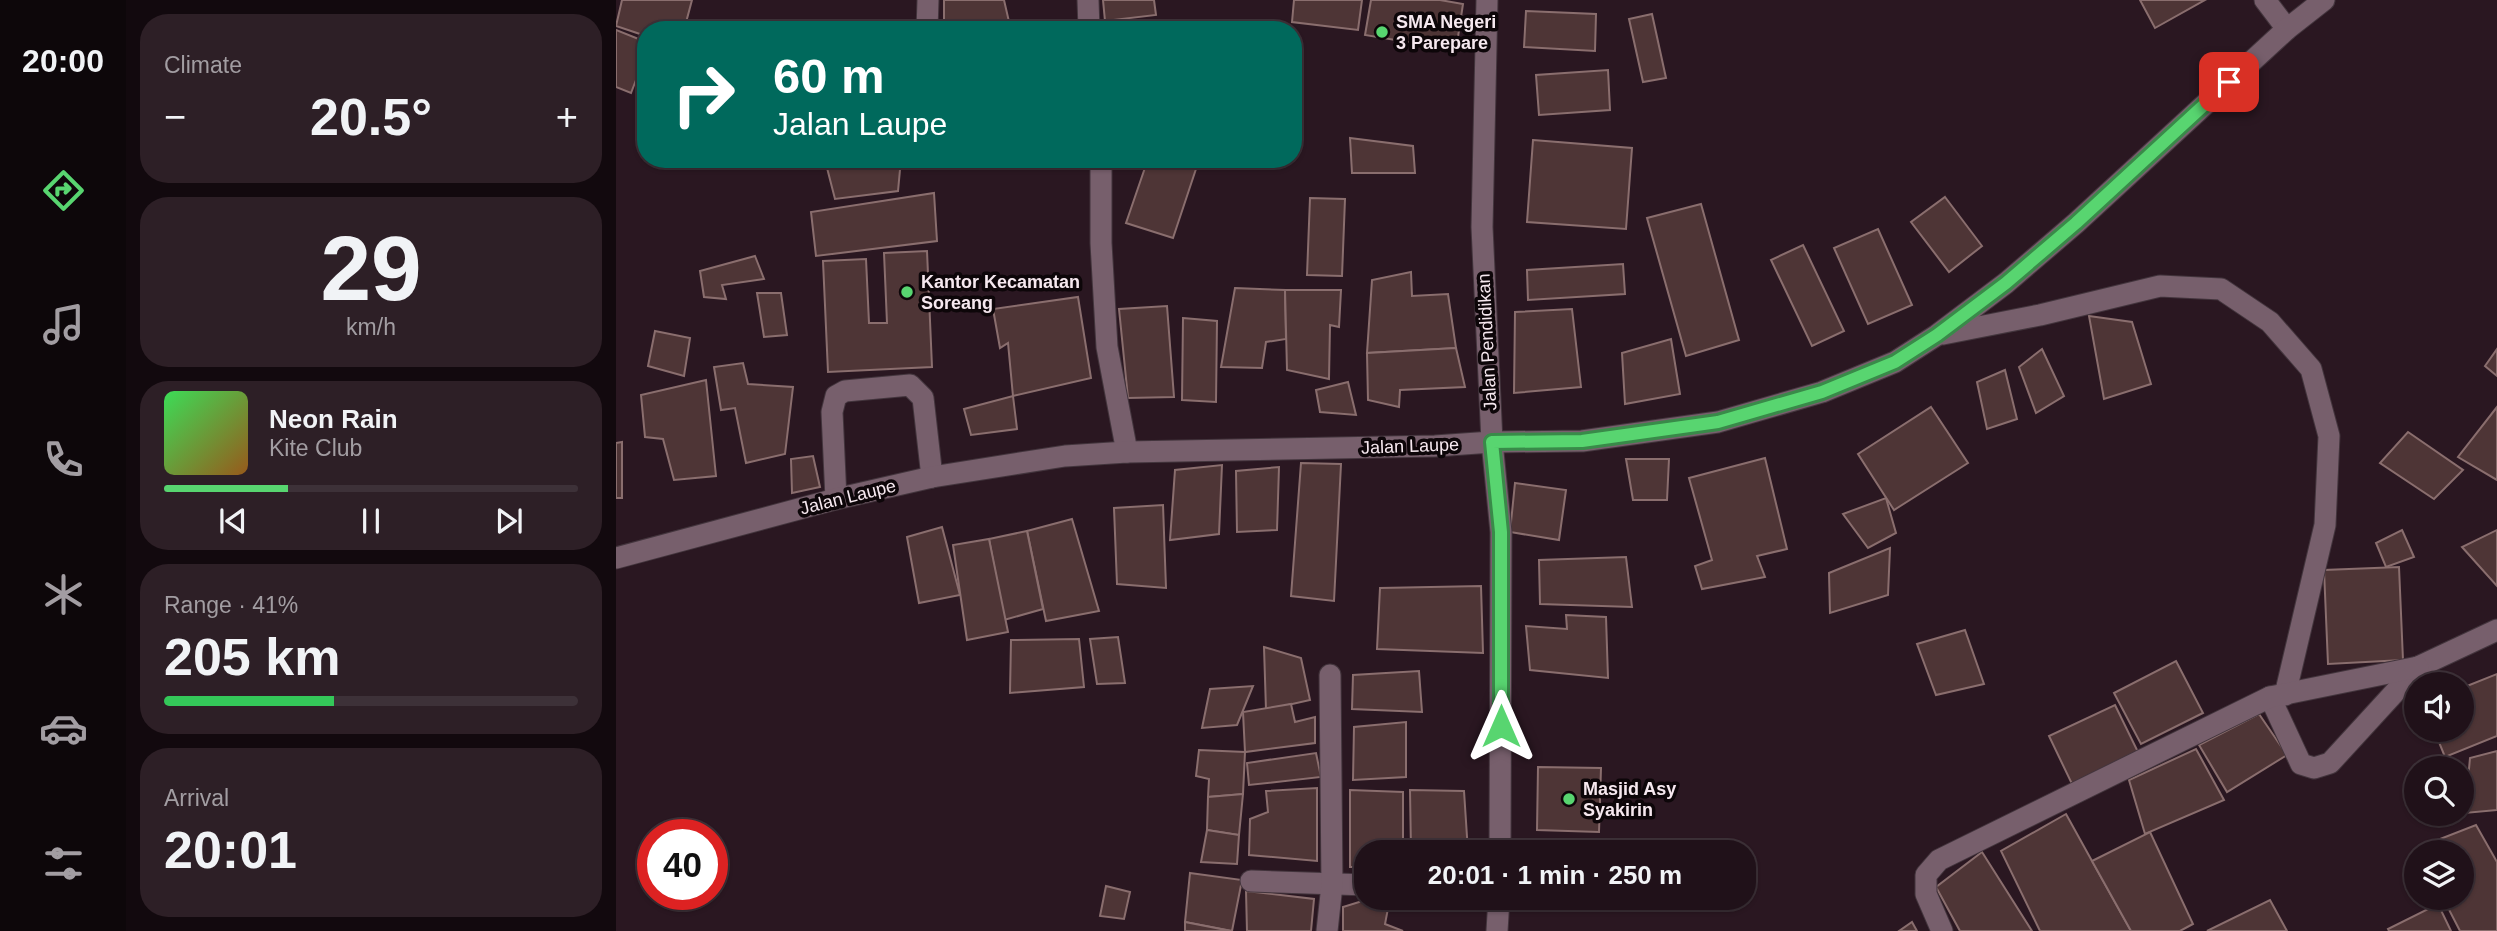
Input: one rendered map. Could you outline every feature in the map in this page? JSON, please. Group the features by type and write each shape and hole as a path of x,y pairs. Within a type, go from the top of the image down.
{"street":[{"path":"928,0 928,21"},
{"path":"1088,0 1089,21"},
{"name":"Jalan Pendidikan","path":"1488,0 1482,227 1492,442 1501,532 1500,840"},
{"path":"2265,0 2287,29"},
{"name":"Jalan Laupe","path":"616,558 836,499 932,477 1065,456 1127,452 1582,441 1718,422 1822,392 1895,362 1937,335 2006,283 2076,223 2287,29 2324,0"},
{"path":"1101,168 1101,243 1107,347 1127,452"},
{"path":"1937,335 2040,315 2160,286 2221,289 2270,322 2311,369 2329,436 2325,525 2278,696 2301,764 2314,768 2330,763 2418,667"},
{"path":"836,499 832,412 836,396 845,391 910,385 923,398 932,477"},
{"path":"1942,931 1926,894 1926,875 1939,860 2278,696 2418,667 2497,630"},
{"path":"1327,931 1332,885 1330,675"},
{"path":"1251,881 1354,885"},
{"path":"1497,931 1498,910"}],"building":[{"path":"622,0 692,0 686,21 637,21 637,33 616,26"},
{"path":"944,0 1004,0 1009,21 944,21"},
{"path":"1103,0 1154,0 1156,15 1105,21"},
{"path":"1294,0 1362,0 1358,30 1292,21"},
{"path":"1371,0 1440,0 1463,4 1456,50 1365,35"},
{"path":"2140,0 2205,0 2155,28"},
{"path":"1526,11 1596,14 1595,51 1524,47"},
{"path":"1652,14 1666,78 1643,82 1629,19"},
{"path":"616,30 637,38 637,77 631,93 616,87"},
{"path":"1608,70 1610,110 1539,115 1536,75"},
{"path":"1350,138 1413,146 1415,173 1352,173"},
{"path":"1533,140 1632,148 1626,229 1527,222"},
{"path":"827,168 900,168 898,191 835,199"},
{"path":"1145,168 1196,169 1173,238 1126,223"},
{"path":"934,193 937,241 816,256 811,212"},
{"path":"1945,197 1982,246 1949,272 1911,222"},
{"path":"1310,198 1345,199 1342,276 1307,275"},
{"path":"1701,204 1739,340 1686,356 1647,218"},
{"path":"1878,229 1912,305 1868,324 1834,248"},
{"path":"1803,245 1844,331 1812,346 1771,260"},
{"name":"Kantor Kecamatan Soreang","path":"927,251 932,367 828,372 823,261 866,259 869,323 887,323 884,253"},
{"path":"755,256 764,279 722,285 726,299 704,297 700,271"},
{"path":"1623,264 1625,294 1528,300 1527,270"},
{"path":"1411,272 1412,296 1448,294 1456,348 1367,353 1372,280"},
{"path":"1235,288 1285,290 1286,339 1266,342 1262,368 1221,367"},
{"path":"1285,290 1341,290 1339,327 1330,325 1329,379 1287,370"},
{"path":"757,293 781,293 787,335 764,337"},
{"path":"1078,297 1091,378 1013,396 1008,343 1000,348 993,309"},
{"path":"1167,306 1174,397 1128,398 1119,309"},
{"path":"1572,309 1581,387 1514,393 1515,312"},
{"path":"2089,316 2132,322 2151,384 2104,399"},
{"path":"1183,318 1217,321 1216,402 1182,400"},
{"path":"655,331 690,338 684,376 648,366"},
{"path":"1671,339 1680,394 1625,404 1622,353"},
{"path":"1456,348 1465,387 1400,390 1399,407 1368,400 1367,353"},
{"path":"2042,349 2064,396 2036,413 2019,367"},
{"path":"2497,349 2497,376 2485,366"},
{"path":"743,363 748,384 793,387 785,454 746,463 735,408 721,410 714,367"},
{"path":"2005,370 2017,419 1987,429 1977,382"},
{"path":"706,380 716,476 674,480 663,439 645,437 641,395"},
{"path":"1348,382 1356,415 1320,412 1316,390"},
{"path":"1013,396 1017,429 971,435 964,409"},
{"path":"1931,407 1968,463 1894,510 1858,454"},
{"path":"2497,407 2497,480 2458,457"},
{"path":"2408,432 2463,470 2434,499 2380,463"},
{"path":"622,442 622,498 616,498 616,443"},
{"path":"813,456 820,487 792,493 791,459"},
{"path":"1765,458 1787,549 1757,556 1765,577 1702,589 1695,566 1712,560 1689,478"},
{"path":"1626,459 1669,459 1667,500 1633,500"},
{"path":"1301,463 1341,464 1334,601 1291,596"},
{"path":"1222,465 1219,534 1170,540 1175,470"},
{"path":"1279,467 1277,530 1237,532 1236,471"},
{"path":"1515,483 1566,490 1559,540 1510,532"},
{"path":"1886,498 1896,533 1868,548 1843,514"},
{"path":"1163,505 1166,588 1117,584 1114,508"},
{"path":"1072,519 1099,611 1046,621 1027,531"},
{"path":"942,527 960,595 919,603 907,537"},
{"path":"2402,530 2414,557 2386,567 2376,543"},
{"path":"2497,530 2497,586 2462,547"},
{"path":"1027,531 1043,609 1004,620 989,539"},
{"path":"989,539 1008,632 967,640 953,545"},
{"path":"1890,548 1888,595 1830,613 1829,573"},
{"path":"1626,557 1632,607 1540,604 1539,560"},
{"path":"2399,567 2403,660 2328,664 2324,570"},
{"path":"1481,586 1483,653 1377,649 1380,588"},
{"path":"1566,615 1606,617 1608,678 1530,670 1526,626 1567,629"},
{"path":"1965,630 1984,684 1936,695 1917,644"},
{"path":"1118,637 1125,683 1097,684 1090,639"},
{"path":"1079,639 1084,687 1010,693 1011,640"},
{"path":"1264,647 1301,658 1310,700 1266,710"},
{"path":"2176,661 2203,713 2141,744 2114,693"},
{"path":"1419,671 1422,712 1352,709 1353,675"},
{"path":"2497,674 2497,736 2445,756 2439,742 2474,742 2474,683"},
{"path":"1253,686 1237,725 1202,728 1210,689"},
{"path":"1291,704 1295,722 1315,717 1315,743 1245,752 1243,712"},
{"path":"2115,705 2138,752 2072,784 2049,736"},
{"path":"2259,714 2287,755 2227,792 2199,745"},
{"path":"1406,722 1406,777 1353,780 1354,727"},
{"path":"2196,749 2224,800 2145,834 2129,780"},
{"path":"1199,750 1245,752 1243,794 1208,797 1209,779 1196,776"},
{"path":"2497,751 2497,810 2474,812 2474,757"},
{"path":"1316,753 1321,777 1249,785 1247,763"},
{"name":"Masjid Asy Syakirin","path":"1538,767 1601,768 1599,832 1537,830"},
{"path":"1317,788 1317,861 1249,855 1250,819 1268,812 1266,791"},
{"path":"1350,790 1403,792 1403,840 1354,840 1354,867 1350,867"},
{"path":"1410,790 1464,791 1467,840 1411,840"},
{"path":"1243,794 1239,835 1207,830 1208,797"},
{"path":"2066,814 2131,931 2040,931 2001,851"},
{"path":"2476,825 2497,862 2497,931 2460,931 2449,910 2474,910 2474,840 2438,840"},
{"path":"1207,830 1239,835 1237,864 1201,862"},
{"path":"2150,832 2193,924 2180,931 2131,931 2092,861"},
{"path":"1982,852 2032,931 1960,931 1936,887"},
{"path":"1190,873 1242,880 1232,931 1185,922"},
{"path":"1106,886 1130,892 1124,919 1100,916"},
{"path":"1246,891 1314,899 1311,931 1247,931"},
{"path":"2270,900 2287,931 2207,931"},
{"path":"1354,904 1354,910 1388,910 1385,924 1403,931 1343,931 1343,907"},
{"path":"2426,910 2441,910 2451,931 2389,931 2388,929"},
{"path":"1185,922 1231,931 1185,931"},
{"path":"1912,922 1917,931 1899,931"}],"place":[{"name":"SMA Negeri 3 Parepare","path":"1382,32"},
{"name":"Kantor Kecamatan Soreang","path":"907,292"},
{"name":"Masjid Asy Syakirin","path":"1569,799"}],"route":[{"path":"1501,726 1501,532 1492,442 1582,441 1718,422 1822,392 1895,362 1937,335 2006,283 2076,223 2229,82"}]}
